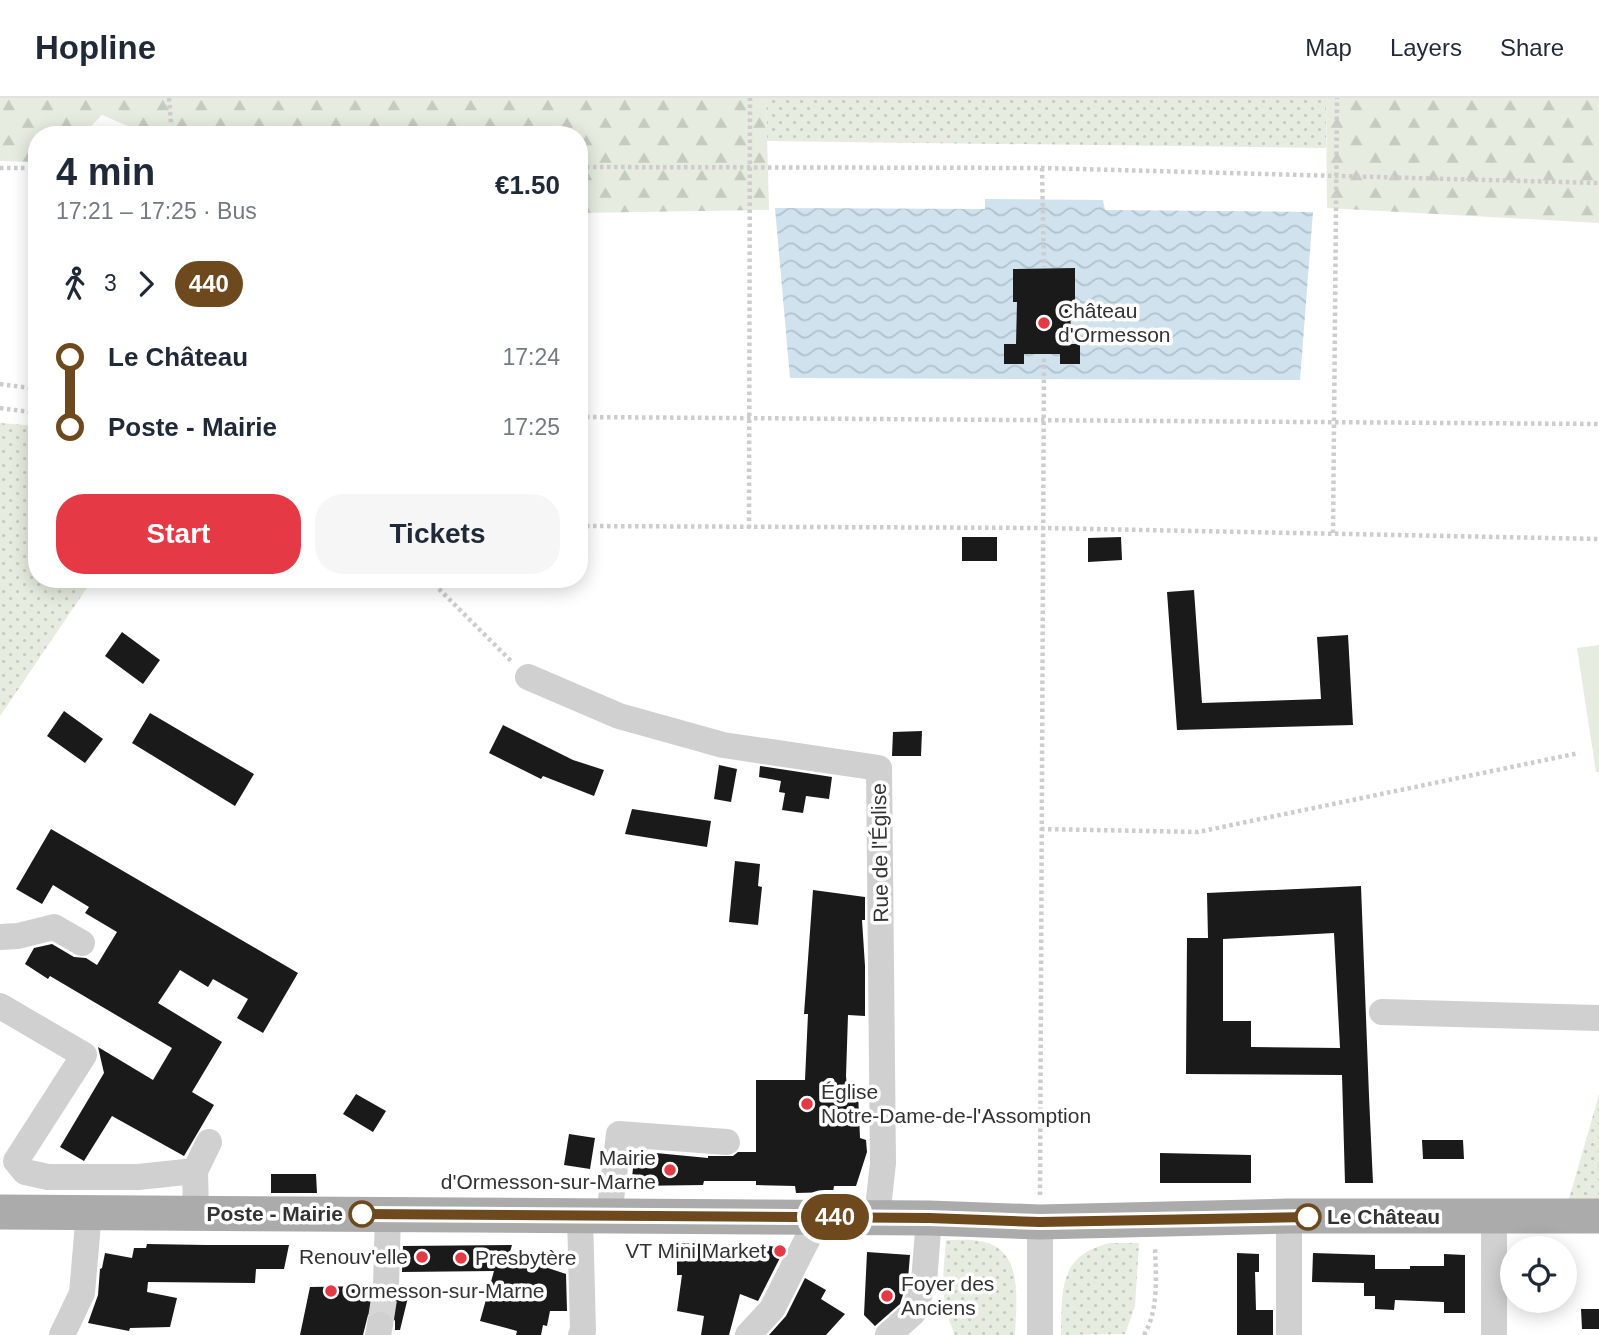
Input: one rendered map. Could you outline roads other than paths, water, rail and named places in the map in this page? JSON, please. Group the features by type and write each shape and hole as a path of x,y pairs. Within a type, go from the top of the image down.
{"main road":[{"path":"0,1212 877,1217 1040,1222 1289,1216 1599,1216"}],"street":[{"name":"Rue de l'Église","path":"528,677 619,716 723,745 879,768 883,1163 877,1217"},
{"path":"0,937 18,936 54,927 82,943"},
{"path":"0,1006 84,1055 16,1161 25,1171 48,1177 138,1177 195,1171"},
{"path":"1382,1012 1599,1018"},
{"path":"581,1335 594,1216 619,1133 727,1142"},
{"path":"196,1213 195,1171 209,1142"},
{"path":"62,1335 82,1293 89,1212"},
{"path":"386,1286 388,1214"},
{"path":"1494,1215 1494,1335"},
{"path":"1289,1216 1289,1335"},
{"path":"748,1335 772,1309 808,1238 814,1217"},
{"path":"888,1335 913,1313 917,1303 924,1282 929,1218"},
{"path":"1040,1222 1040,1335"}],"water":[{"path":"985,199 1103,200 1105,210 1313,212 1300,380 790,378 775,208 985,209"}],"tunnel":[{"path":"380,1325 386,1286"}],"place":[{"name":"Château d'Ormesson","path":"1044,323"},
{"name":"Église Notre-Dame-de-l'Assomption","path":"807,1104"},
{"name":"Mairie d'Ormesson-sur-Marne","path":"670,1170"},
{"name":"Poste - Mairie","path":"362,1214"},
{"name":"Le Château","path":"1308,1217"},
{"name":"VT Mini Market","path":"780,1251"},
{"name":"Renouv'elle","path":"422,1257"},
{"name":"Presbytère","path":"461,1258"},
{"name":"Ormesson-sur-Marne","path":"331,1291"},
{"name":"Foyer des Anciens","path":"887,1296"}]}
